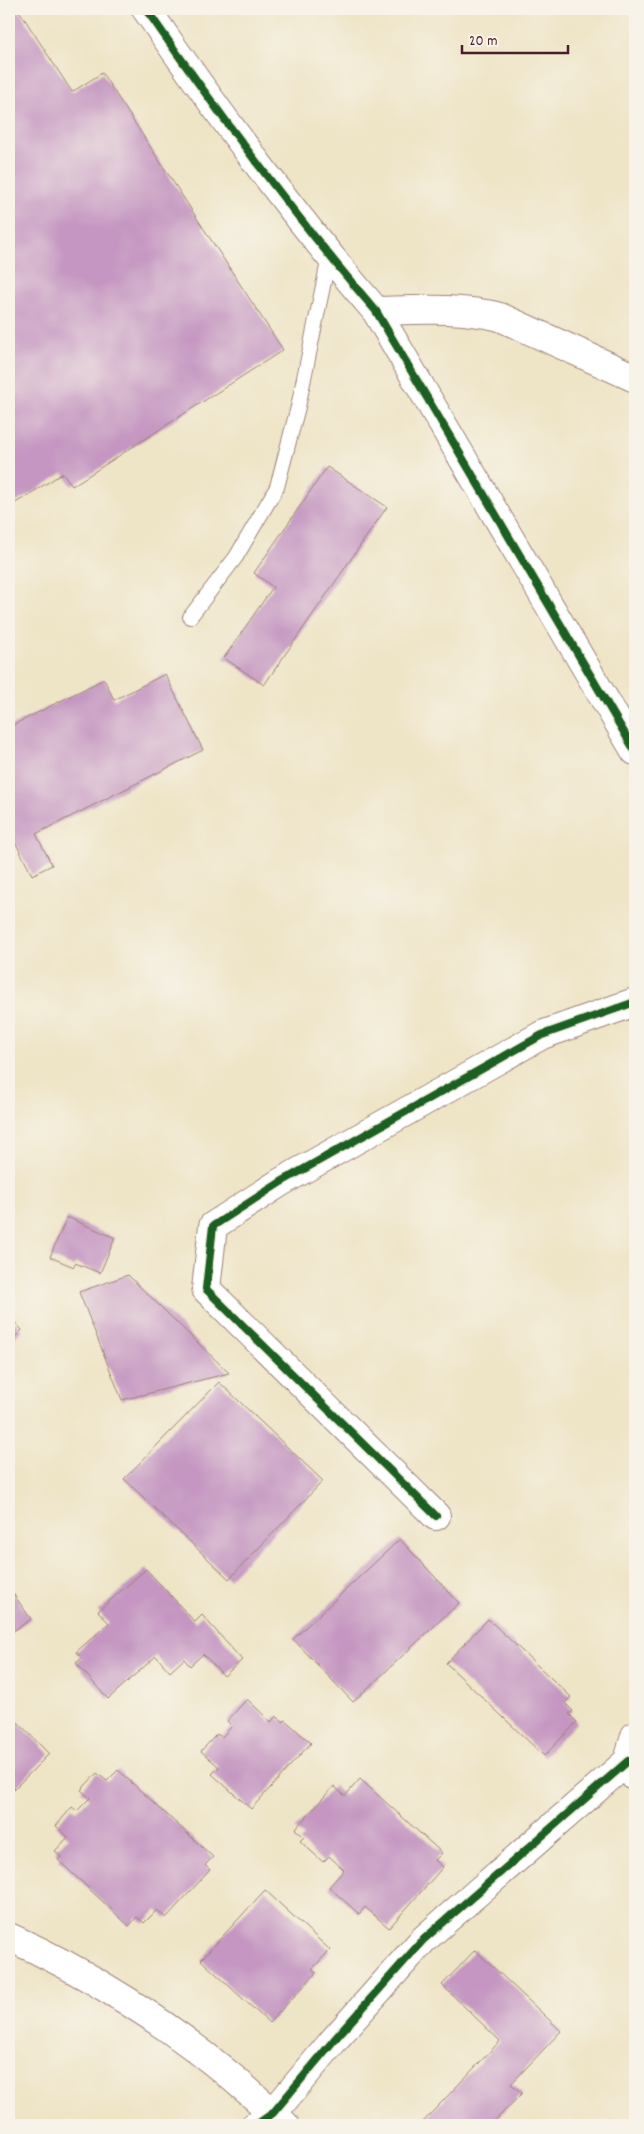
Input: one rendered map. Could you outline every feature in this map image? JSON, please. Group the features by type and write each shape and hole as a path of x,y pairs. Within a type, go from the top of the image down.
{"street":[{"path":"146,9 213,104 329,257 376,312 635,751"},
{"path":"376,312 452,309 500,317 635,378"},
{"path":"436,1516 206,1289 213,1226 281,1182 542,1035 635,1002"},
{"path":"9,1937 29,1946 119,1996 204,2054 271,2121 423,1940 632,1769 635,1736"}],"lane":[{"path":"190,617 236,557 277,487 298,407 329,257"}],"building":[{"path":"9,9 18,9 72,92 102,73 283,350 72,486 63,473 14,504 9,496"},
{"path":"327,467 387,507 264,685 224,658 273,587 254,573"},
{"path":"165,674 203,750 36,834 52,865 32,875 9,830 9,727 104,679 114,700"},
{"path":"67,1217 115,1238 100,1273 75,1263 74,1267 50,1257"},
{"path":"128,1275 229,1373 122,1400 79,1292"},
{"path":"9,1316 22,1330 9,1343"},
{"path":"219,1382 323,1481 229,1579 124,1479"},
{"path":"400,1539 459,1603 353,1702 293,1639"},
{"path":"146,1569 195,1622 202,1615 242,1660 224,1676 203,1654 190,1666 184,1659 170,1672 156,1656 108,1699 76,1663 82,1658 76,1652 109,1623 98,1611"},
{"path":"9,1588 31,1619 9,1634"},
{"path":"488,1619 571,1697 565,1703 573,1711 569,1714 577,1722 544,1756 446,1663"},
{"path":"247,1699 271,1722 276,1716 284,1722 285,1720 311,1743 251,1809 212,1774 219,1767 201,1751 217,1734 222,1737 232,1726 227,1721"},
{"path":"9,1713 49,1754 9,1794"},
{"path":"118,1770 213,1857 205,1865 210,1870 166,1918 157,1910 144,1923 137,1917 129,1926 58,1860 61,1857 55,1851 68,1837 56,1826 72,1807 77,1811 90,1798 81,1790 97,1773 107,1781"},
{"path":"360,1779 442,1853 435,1860 443,1867 389,1928 365,1907 359,1914 329,1887 344,1870 329,1856 323,1862 300,1841 304,1837 295,1829 334,1786 345,1796"},
{"path":"265,1890 330,1950 312,1969 316,1973 269,2023 201,1960"},
{"path":"475,1950 561,2031 511,2084 522,2093 491,2125 420,2125 500,2041 442,1985"}],"cycle path":[{"path":"146,9 257,163 315,238 376,311 635,751"},
{"path":"436,1516 206,1289 213,1226 281,1182 542,1035 635,1002"},
{"path":"256,2125 273,2113 334,2040 423,1940 628,1761"}]}
